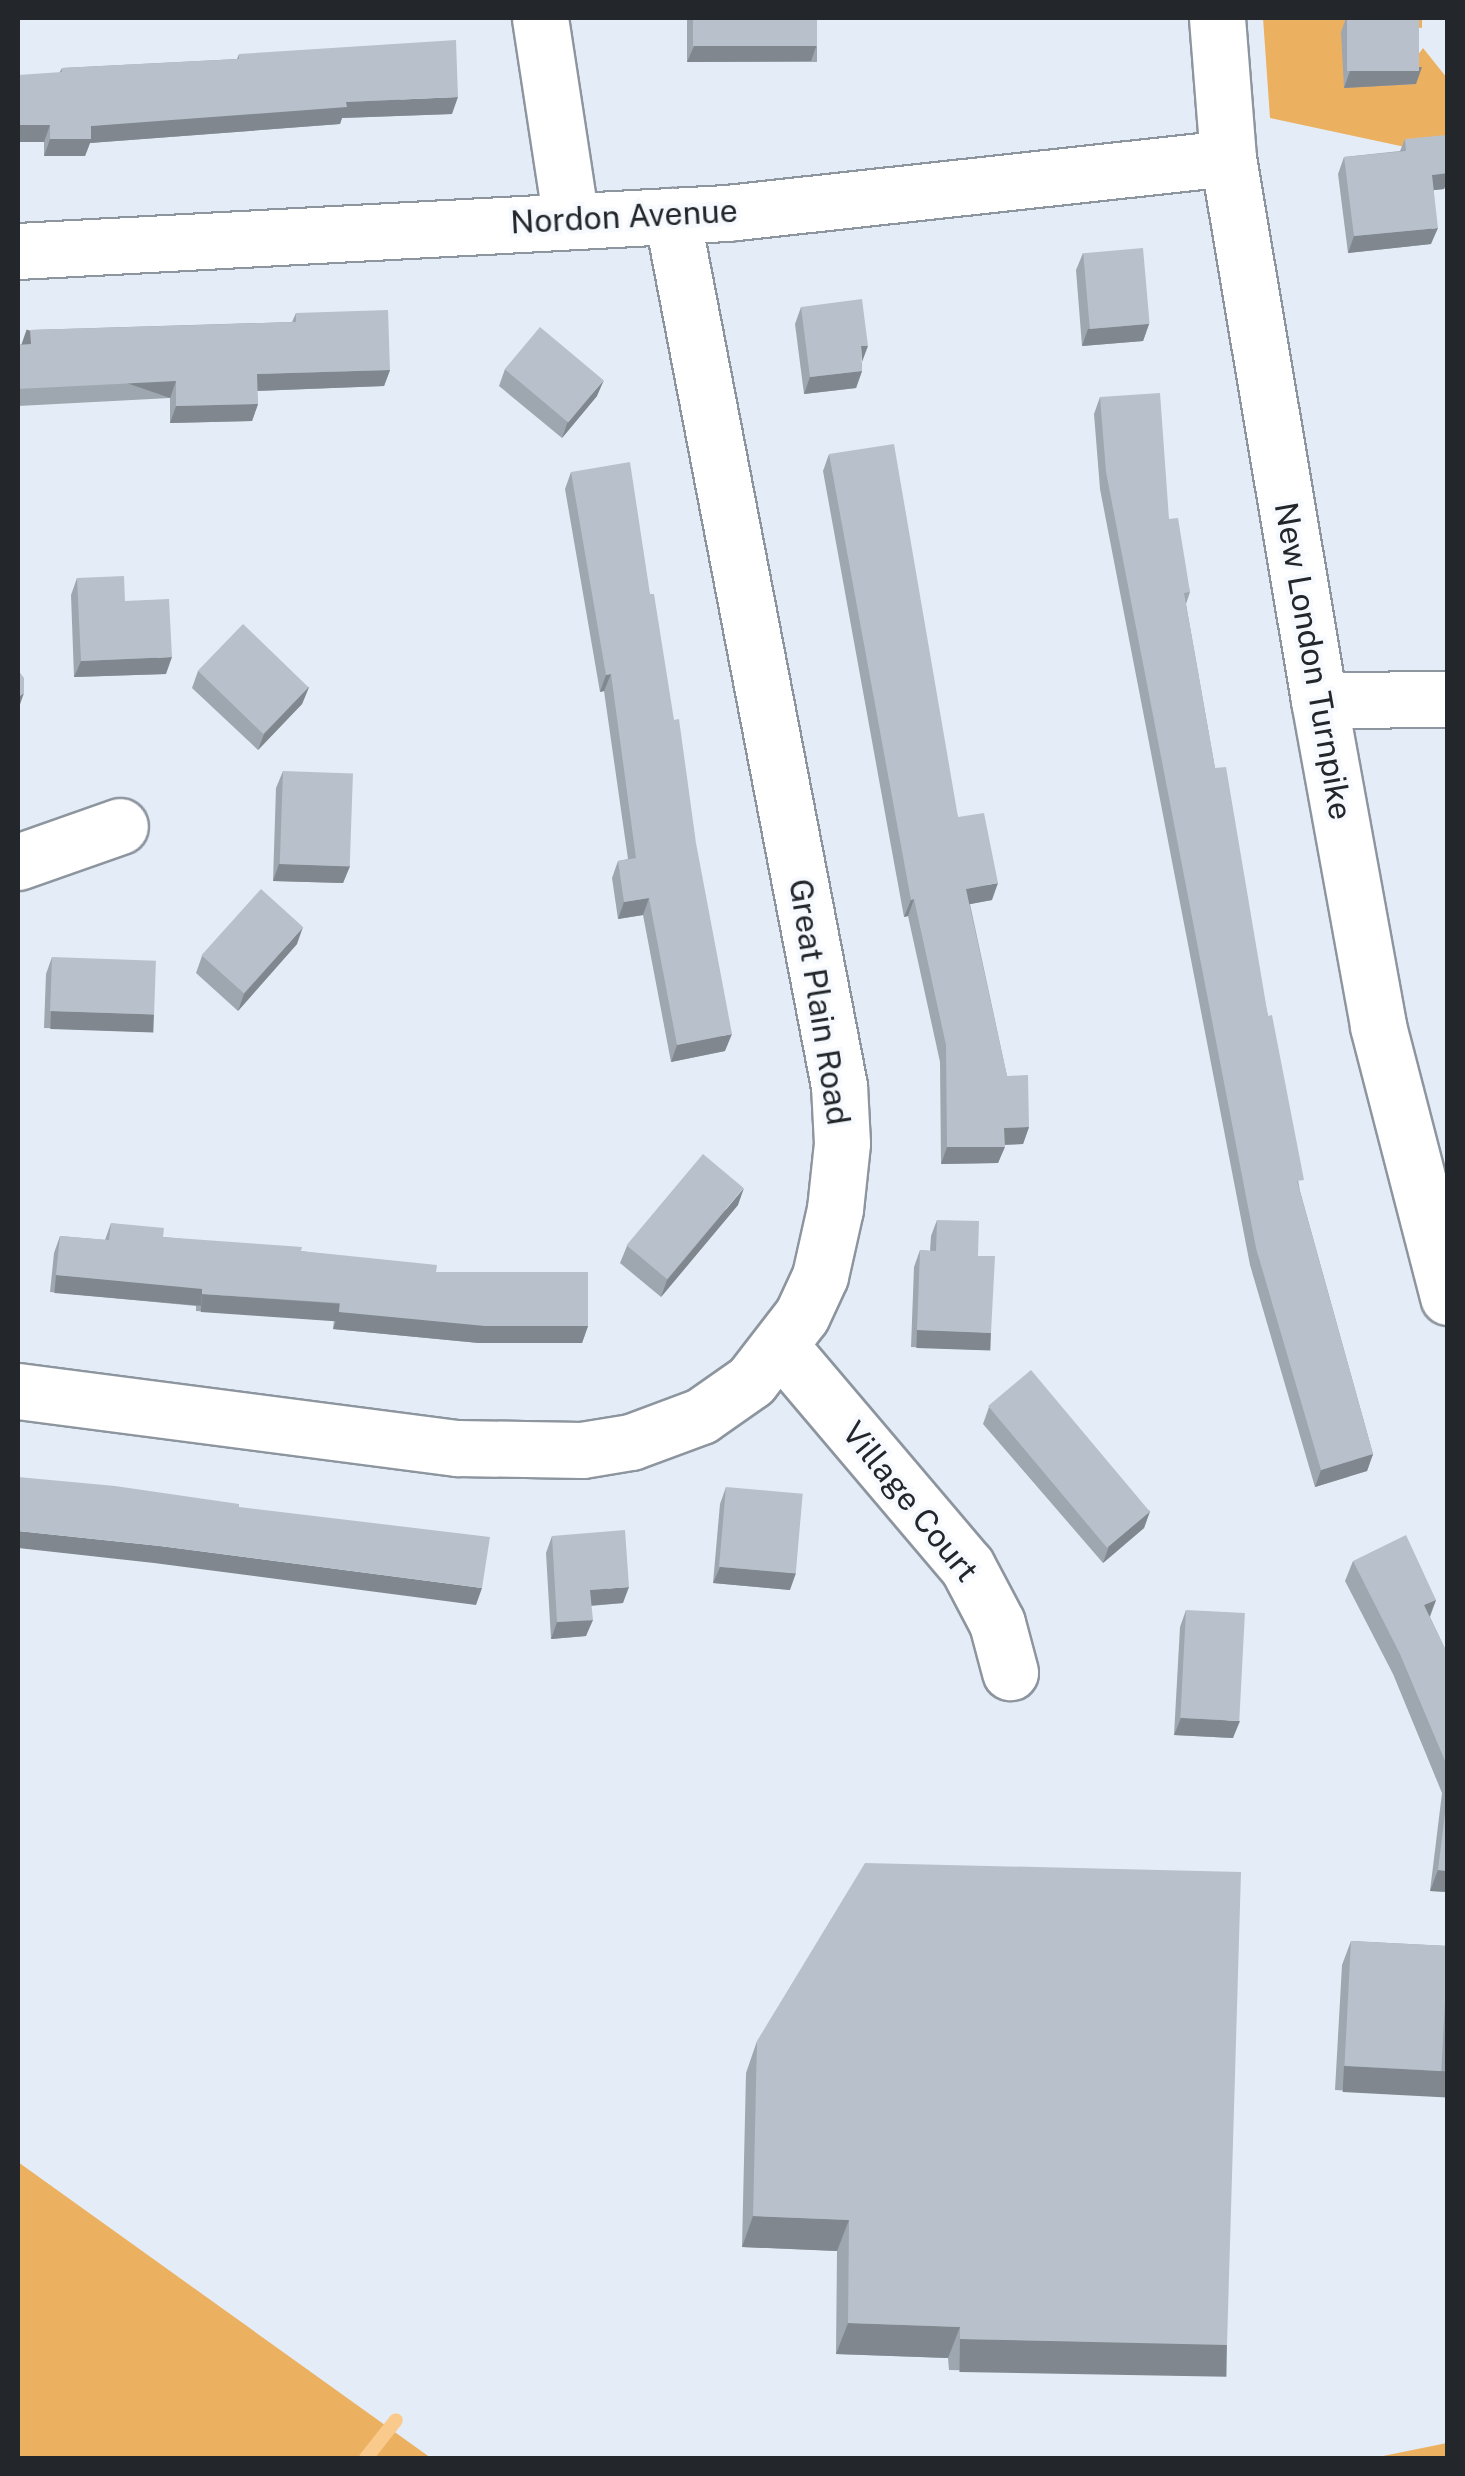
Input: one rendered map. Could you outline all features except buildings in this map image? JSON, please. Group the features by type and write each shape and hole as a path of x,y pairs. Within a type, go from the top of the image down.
{"street":[{"path":"540,18 572,220"},
{"name":"New London Turnpike","path":"1217,18 1228,158 1319,700 1378,1026 1448,1297"},
{"name":"Nordon Avenue","path":"18,251 672,216 1228,158"},
{"name":"Great Plain Road","path":"18,1392 458,1448 562,1451 631,1442 694,1420 752,1381 782,1347 809,1301 830,1236 842,1156 839,1086 672,216"},
{"path":"1319,700 1448,699"},
{"path":"18,862 120,826"},
{"name":"Village Court","path":"782,1347 967,1566 997,1623 1010,1672"}],"shaded area":[{"path":"1263,18 1422,18 1422,28 1413,27 1344,87 1415,84 1415,59 1423,48 1447,78 1447,156 1270,118"},
{"path":"18,2162 431,2458 18,2458"},
{"path":"1447,2443 1447,2458 1373,2458"}],"waterway":[{"path":"366,2458 396,2420"}]}
